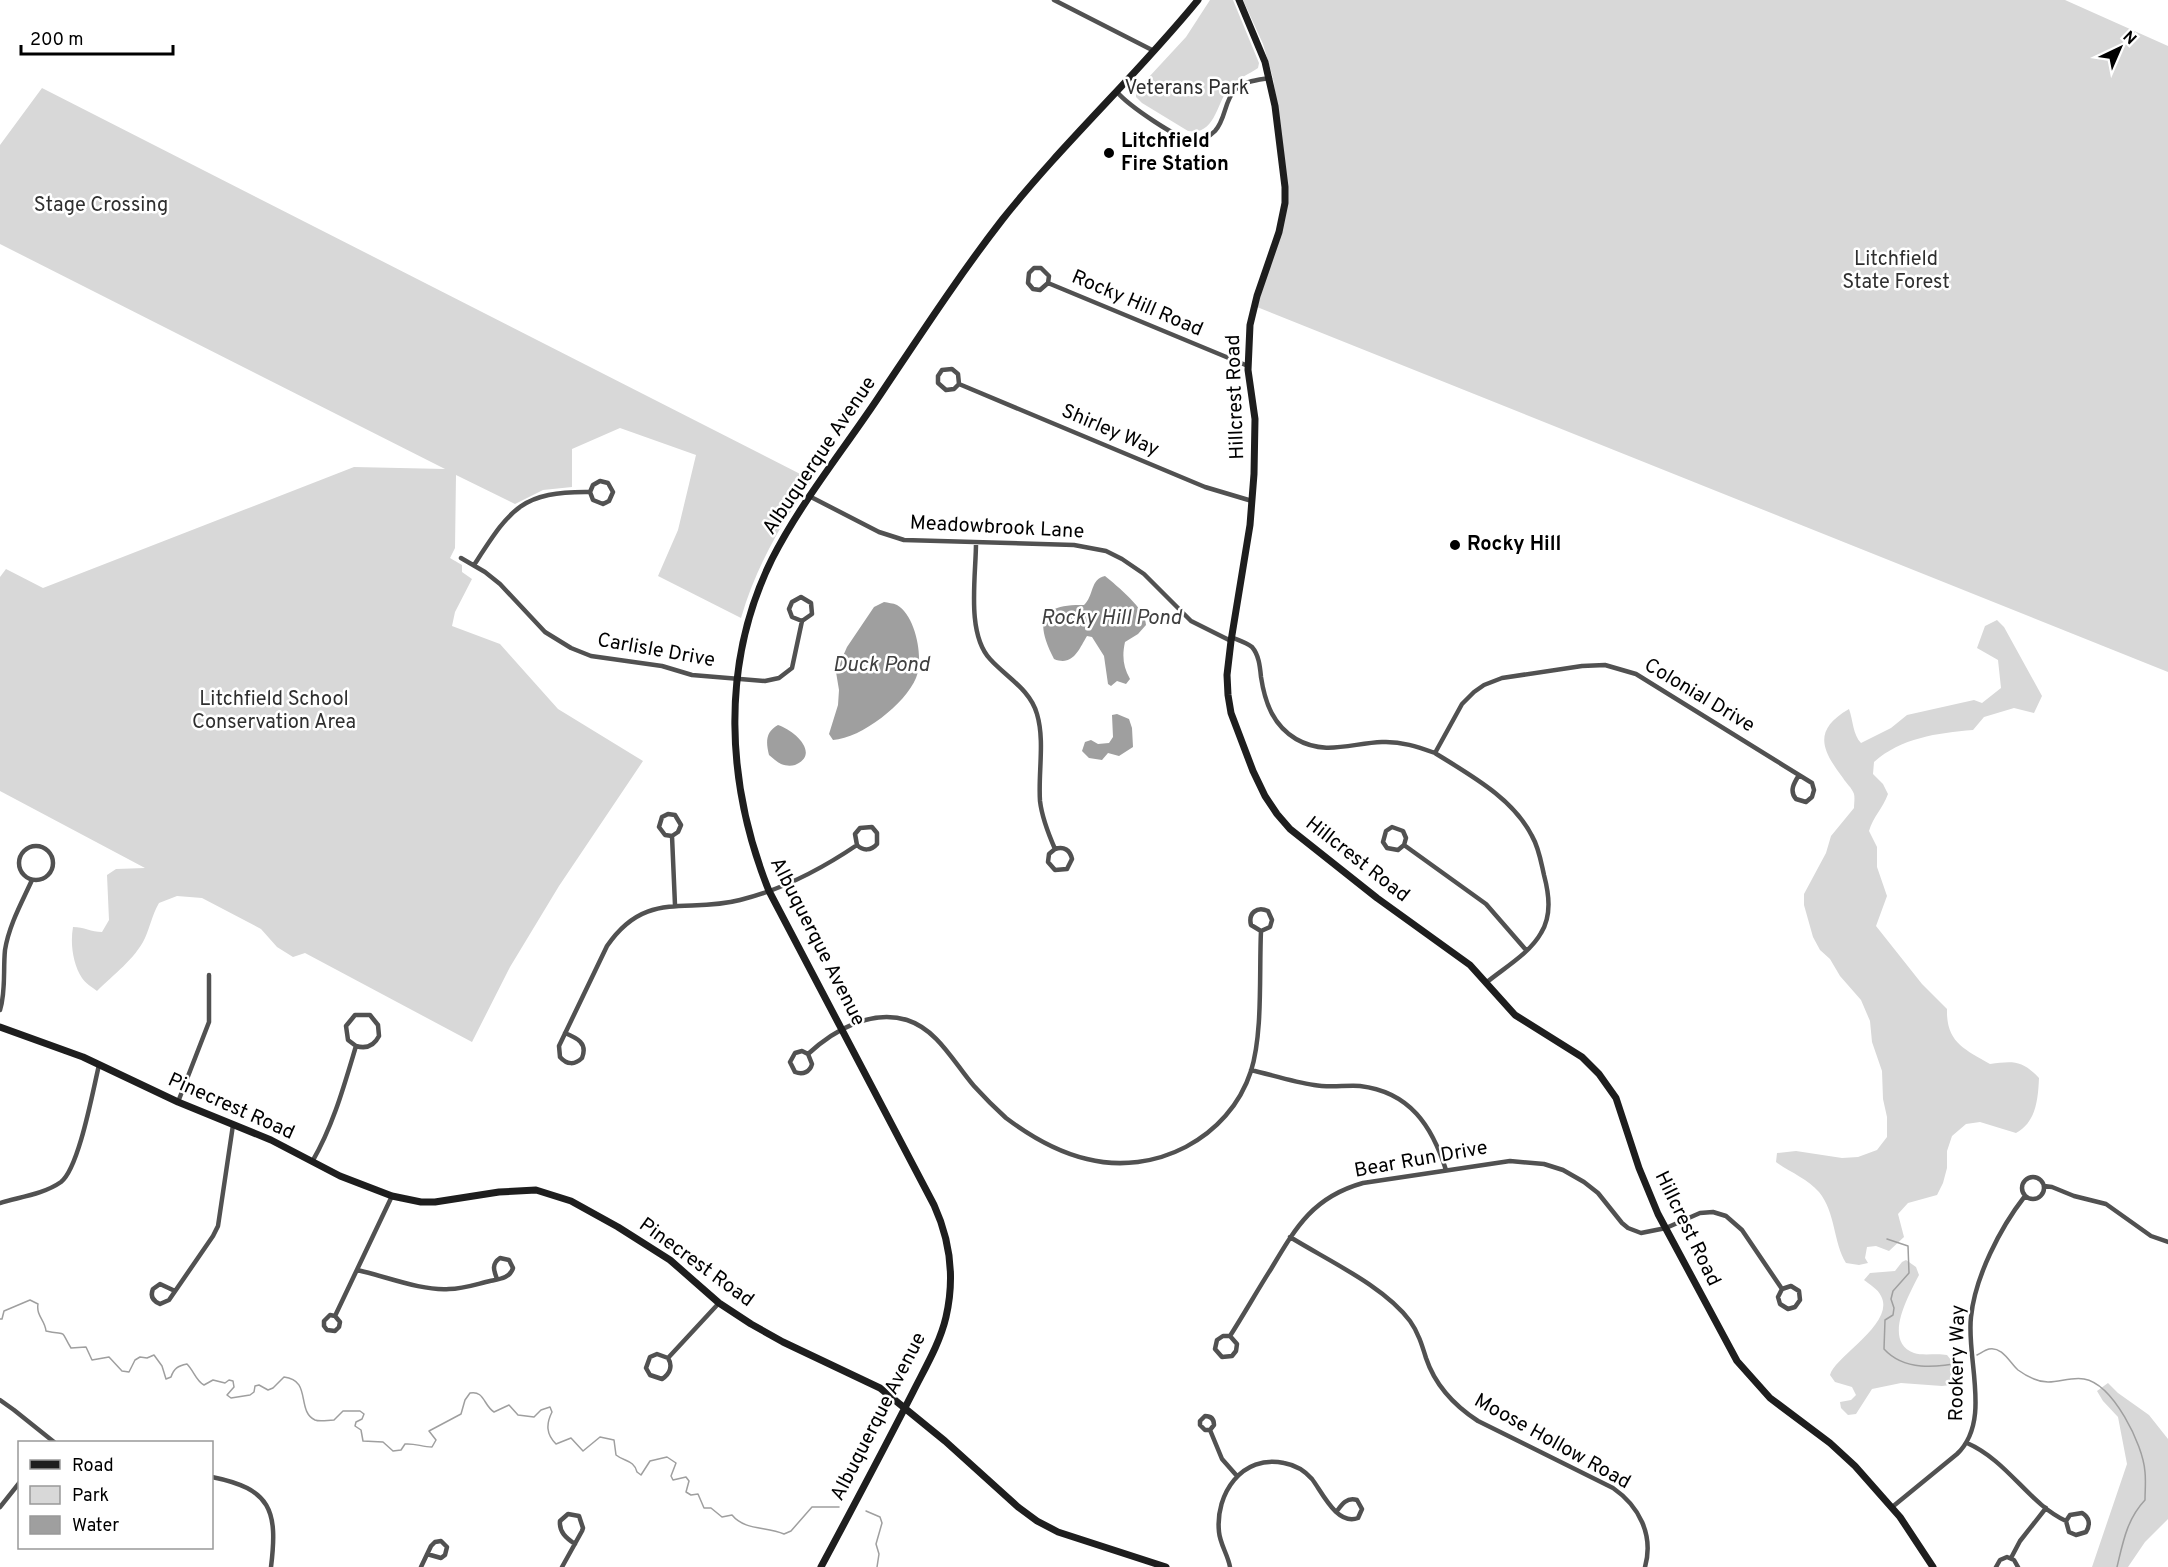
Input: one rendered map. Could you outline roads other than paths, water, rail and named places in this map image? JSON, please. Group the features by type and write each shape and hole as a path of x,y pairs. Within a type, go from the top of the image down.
{"street":[{"path":"1054,0 1154,51"},
{"name":"Albuquerque Avenue","path":"821,1567 935,1347 946,1317 951,1277 949,1252 943,1226 934,1205 769,891 754,855 741,804 734,735 737,678 747,627 762,582 774,556 811,497 961,276 1002,220 1082,127 1117,92 1198,0"},
{"name":"Hillcrest Road","path":"1239,0 1260,46 1269,78 1282,156 1285,203 1251,317 1248,366 1255,420 1252,501 1248,543 1227,675 1231,713 1253,771 1277,814 1290,829 1327,860 1470,965 1515,1015 1590,1064 1616,1098 1639,1168 1666,1228 1737,1361 1770,1398 1855,1466 1910,1530 1933,1567"},
{"path":"1117,92 1129,105 1176,134 1198,141 1210,135 1220,124 1227,102 1235,89 1242,84 1269,78"},
{"name":"Rocky Hill Road","path":"1034,268 1041,268 1047,272 1048,283 1044,288 1033,289 1028,284 1029,273 1034,268"},
{"name":"Rocky Hill Road","path":"1048,283 1248,366"},
{"name":"Shirley Way","path":"949,368 956,371 959,377 958,384 954,389 943,389 938,380 940,373 949,368"},
{"name":"Shirley Way","path":"958,384 1205,488 1252,501"},
{"path":"600,481 608,483 613,492 609,501 603,504 593,500 590,492 593,485 600,481"},
{"path":"474,565 498,528 527,503 539,496 553,493 590,492"},
{"name":"Meadowbrook Lane","path":"811,497 892,537 923,542 1074,545 1115,554 1144,574 1191,621 1248,644 1256,653 1264,695 1272,714 1280,726 1300,741 1328,749 1373,742 1393,742 1419,747 1436,753 1505,801 1520,816 1532,835 1546,883 1548,908 1541,933 1526,950 1487,982"},
{"path":"976,543 976,632 985,653 1022,689 1034,706 1039,725 1041,808 1055,849"},
{"name":"Carlisle Drive","path":"461,558 500,584 544,632 571,648 602,659 655,665 692,675 770,681 789,672 795,661 802,621"},
{"path":"798,598 807,599 813,607 809,617 802,621 795,619 790,613 792,602 798,598"},
{"name":"Colonial Drive","path":"1436,753 1462,704 1484,685 1502,678 1582,666 1605,665 1636,674 1799,775 1814,787 1814,794 1806,802 1799,801 1792,793 1799,775"},
{"path":"668,814 675,815 681,825 678,832 672,836 662,833 659,827 660,820 668,814"},
{"path":"864,826 875,829 878,836 874,847 863,849 857,845 855,837 857,830 864,826"},
{"path":"1392,827 1403,831 1406,838 1404,845 1398,850 1387,848 1383,838 1386,831 1392,827"},
{"path":"672,836 675,905"},
{"path":"565,1033 577,1038 583,1045 584,1054 575,1063 567,1062 559,1054 559,1046 565,1033 607,946 623,927 644,913 675,905 726,904 769,891 835,860 857,845"},
{"path":"1404,845 1486,903 1526,950"},
{"path":"37,846 49,851 53,859 53,868 45,878 32,880 21,872 19,858 28,848 37,846"},
{"path":"1055,849 1066,849 1071,855 1071,863 1063,871 1055,870 1050,865 1049,854 1055,849"},
{"path":"0,1010 7,940 32,880"},
{"path":"1261,908 1268,910 1272,920 1270,927 1261,931 1251,925 1250,918 1254,911 1261,908"},
{"path":"808,1054 819,1044 862,1021 894,1017 915,1023 932,1035 981,1094 1016,1125 1054,1148 1088,1159 1110,1163 1151,1160 1198,1141 1215,1127 1240,1096 1251,1070 1257,1034 1261,931"},
{"path":"178,1102 209,1022 209,975"},
{"path":"356,1016 370,1016 378,1025 379,1036 367,1047 356,1046 348,1040 346,1026 356,1016"},
{"name":"Pinecrest Road","path":"0,1027 99,1065 178,1102 271,1140 340,1176 392,1196 421,1202 435,1202 518,1190 536,1190 571,1201 652,1249 751,1324 783,1342 867,1380 905,1407 1018,1507 1037,1521 1058,1532 1166,1567"},
{"path":"312,1162 322,1146 340,1100 356,1046"},
{"path":"802,1051 808,1054 812,1060 811,1068 802,1074 795,1072 790,1066 792,1056 802,1051"},
{"path":"0,1203 49,1188 68,1175 76,1157 99,1065"},
{"path":"1251,1070 1314,1085 1365,1087 1393,1097 1416,1112 1430,1129 1446,1170"},
{"path":"175,1291 160,1284 153,1289 151,1295 157,1303 169,1300 175,1291 218,1226 233,1125"},
{"name":"Bear Run Drive","path":"1230,1336 1300,1222 1329,1197 1364,1183 1509,1161 1544,1164 1563,1170 1598,1193 1628,1228 1641,1233 1666,1228 1686,1217 1700,1213 1713,1212 1726,1216 1742,1230 1782,1288"},
{"name":"Rookery Way","path":"2037,1178 2044,1186 2044,1192 2040,1198 2031,1199 2025,1196 2022,1186 2026,1179 2037,1178"},
{"path":"2044,1186 2106,1204 2151,1236 2168,1242"},
{"path":"335,1316 392,1196"},
{"name":"Rookery Way","path":"1892,1508 1957,1454 1967,1443 1973,1429 1975,1415 1970,1344 1973,1305 1977,1289 1999,1236 2025,1196"},
{"name":"Moose Hollow Road","path":"1290,1238 1375,1288 1394,1303 1412,1322 1435,1377 1461,1410 1478,1421 1622,1494 1636,1511 1646,1531 1648,1553 1645,1567"},
{"path":"357,1270 441,1289 459,1288 497,1279 508,1276 513,1272 513,1265 509,1260 503,1258 495,1263 497,1279"},
{"path":"1791,1287 1799,1291 1800,1300 1795,1307 1788,1309 1780,1304 1779,1294 1782,1288 1791,1287"},
{"path":"668,1358 719,1302"},
{"name":"Bear Run Drive","path":"1230,1336 1237,1344 1236,1351 1228,1358 1222,1357 1216,1353 1216,1342 1220,1337 1230,1336"},
{"path":"661,1354 668,1358 671,1366 669,1374 657,1379 650,1376 646,1368 650,1357 661,1354"},
{"path":"0,1400 52,1441"},
{"path":"1210,1430 1222,1459 1237,1476"},
{"path":"1967,1443 2000,1463 2046,1508 2066,1521 2067,1528 2076,1535 2083,1534 2089,1525 2082,1513 2074,1513 2066,1521"},
{"path":"1230,1567 1219,1535 1219,1517 1224,1496 1237,1476 1252,1466 1266,1462 1292,1465 1312,1479 1326,1502 1336,1511 1351,1520 1360,1515 1362,1509 1360,1502 1350,1499 1336,1511"},
{"path":"213,1477 246,1486 265,1503 274,1525 272,1567"},
{"path":"0,1507 18,1484"},
{"path":"2011,1558 2020,1541 2046,1508"},
{"path":"562,1567 575,1544 583,1524 579,1516 568,1514 560,1521 560,1528 564,1535 575,1544"},
{"path":"421,1567 427,1554"},
{"path":"1996,1567 2000,1560 2011,1558 2017,1562 2018,1567"}],"water":[{"name":"Rocky Hill Pond","path":"1105,576 1136,605 1146,625 1138,634 1125,642 1124,661 1130,679 1126,684 1117,681 1111,686 1108,684 1104,656 1092,637 1087,636 1071,659 1061,661 1054,659 1044,635 1043,625 1050,612 1058,608 1084,605 1094,584"},
{"name":"Duck Pond","path":"884,602 897,605 909,618 919,649 916,678 893,709 881,718 857,733 833,740 829,734 838,705 839,690 836,672 847,647 874,607"},
{"path":"1117,714 1129,719 1133,747 1119,756 1108,753 1102,760 1089,758 1082,751 1085,742 1091,740 1098,744 1109,743 1113,737 1112,715"},
{"path":"778,725 797,737 805,749 806,755 795,765 781,764 769,755 767,746 769,734"}],"waterway":[{"path":"1887,1239 1908,1246 1909,1273 1893,1291 1891,1299 1894,1308 1893,1315 1885,1320 1884,1349 1901,1361 1921,1366 1942,1366 1963,1362"},
{"path":"0,1319 4,1311 30,1300 38,1304 38,1312 46,1331 63,1334 71,1348 86,1347 92,1360 109,1357 122,1371 129,1372 135,1360 154,1355 162,1366 166,1379 171,1377 177,1368 187,1364 204,1385 213,1380 225,1383 229,1380 233,1381 234,1387 227,1395 231,1398 250,1395 254,1392 255,1386 259,1385 268,1390 284,1377 293,1379 301,1390 309,1416 315,1420 334,1420 343,1411 360,1411 364,1414 355,1426 361,1430 363,1441 383,1442 393,1451 401,1450 405,1444 432,1447 436,1440 429,1431 461,1414 465,1400 470,1393 475,1393 481,1396 494,1412 509,1405 518,1415 534,1417 541,1410 550,1407 552,1412 548,1429 556,1444 571,1438 583,1451 600,1437 614,1440 616,1455 631,1463 641,1475 650,1461 667,1457 676,1463 671,1476 673,1480 686,1477 689,1481 686,1492 691,1495 698,1494 704,1508 711,1508 722,1517 732,1515 743,1524 784,1534 791,1531 812,1507 839,1507"},
{"path":"1977,1355 1989,1349 1998,1350 2018,1370 2040,1381 2084,1379 2095,1383 2116,1403 2139,1446 2145,1475 2145,1500 2130,1523 2117,1567"},
{"path":"866,1511 880,1517 882,1523 876,1544 879,1554 877,1567"}],"place":[{"name":"Litchfield Fire Station","path":"1109,153"},
{"name":"Rocky Hill","path":"1455,545"}],"park label":[{"name":"Veterans Park","path":"1187,89"},
{"name":"Stage Crossing","path":"101,206"},
{"name":"Litchfield State Forest","path":"1896,272"},
{"name":"Litchfield School Conservation Area","path":"274,712"}]}
